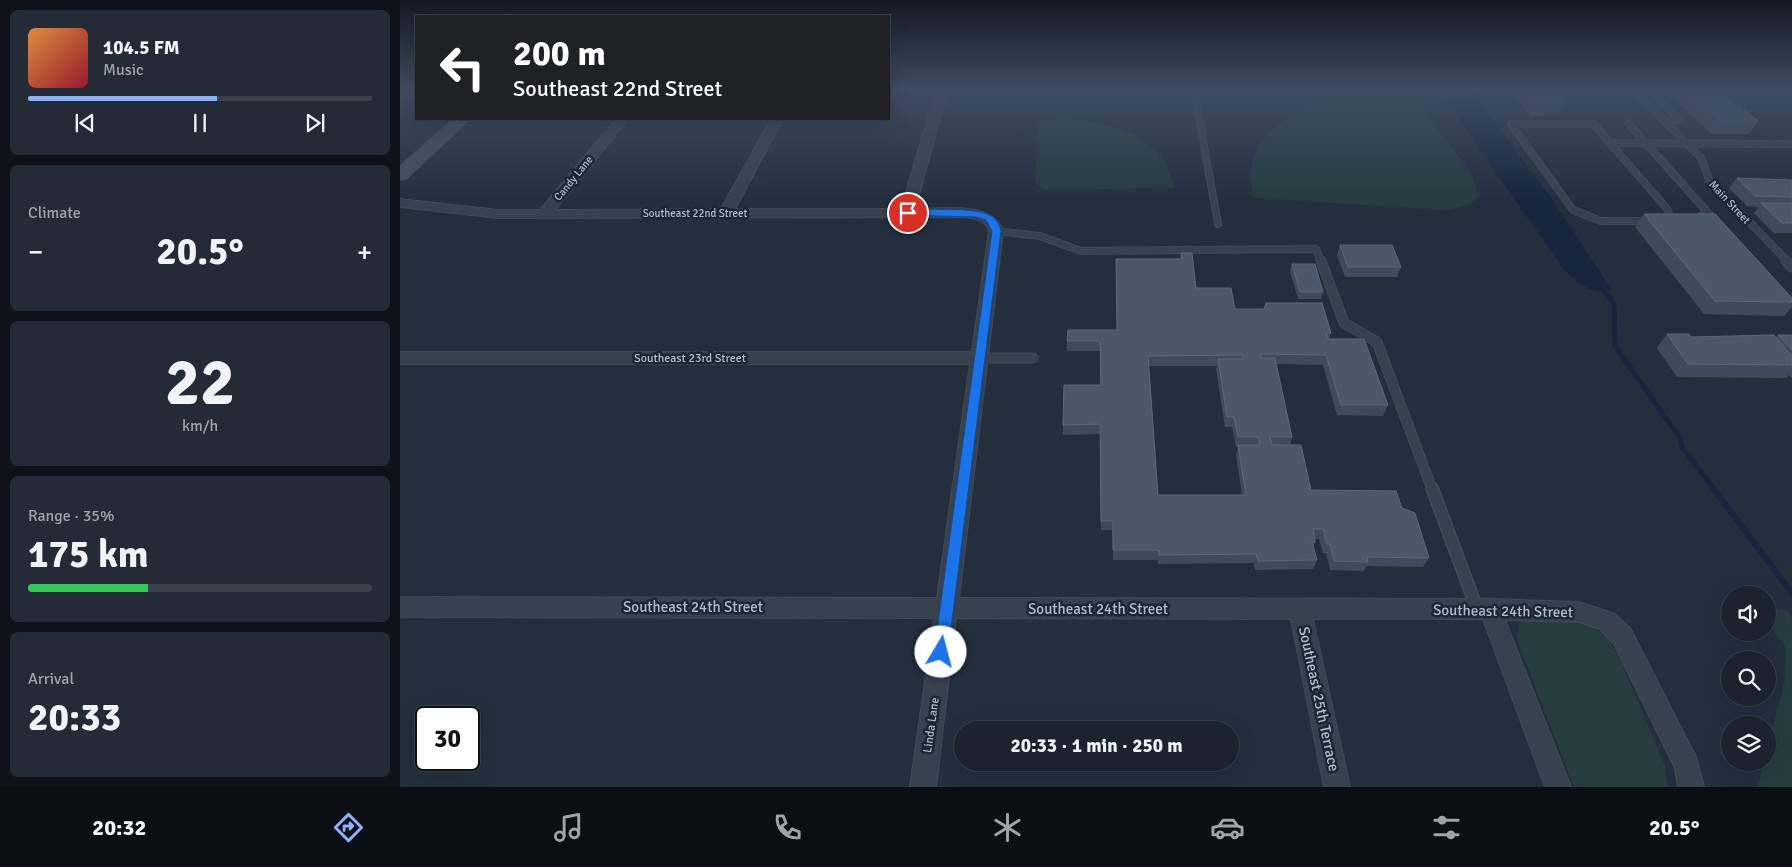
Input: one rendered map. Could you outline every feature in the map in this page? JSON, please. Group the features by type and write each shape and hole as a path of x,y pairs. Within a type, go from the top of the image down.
{"street":[{"path":"400,175 453,127"},
{"name":"Candy Lane","path":"544,214 616,127"},
{"path":"726,213 773,127"},
{"path":"908,213 932,127"},
{"name":"Southeast 22nd Street","path":"400,202 425,204 469,212 544,214 964,213 993,225"},
{"name":"Linda Lane","path":"923,787 979,358 993,225"},
{"name":"Southeast 23rd Street","path":"400,358 979,358"},
{"name":"Southeast 24th Street","path":"400,607 1300,611 1484,609 1579,612 1607,621 1622,636 1687,766 1691,787"},
{"path":"1484,609 1558,787"},
{"name":"Southeast 25th Terrace","path":"1300,611 1337,787"}],"lane":[{"path":"1201,127 1218,224"},
{"path":"1513,127 1573,210 1587,219 1604,222 1663,220 1670,215 1678,215"},
{"path":"1596,127 1668,210 1670,215"},
{"path":"1631,127 1710,215 1694,215"},
{"name":"Main Street","path":"1670,127 1702,160 1709,180 1792,268"},
{"path":"1610,143 1792,144"},
{"path":"993,225 1040,236 1081,251 1316,249 1344,323 1377,342 1484,609"},
{"path":"979,358 1033,358"}],"green space":[{"path":"1039,127 1110,127 1135,136 1160,155 1168,170 1174,188 1044,190 1035,183"},
{"path":"1275,127 1436,127 1471,172 1479,196 1470,206 1443,210 1254,198 1251,167 1261,142"},
{"path":"1776,610 1787,610 1792,618 1792,787 1758,787 1761,771 1776,771 1776,716 1785,680 1786,647 1776,634"},
{"path":"1519,620 1572,620 1587,623 1607,637 1621,661 1665,766 1668,787 1574,787 1517,640"}],"water":[{"path":"1465,127 1498,127 1550,196 1612,290 1597,291 1585,287 1564,269"}],"building":[{"path":"1737,178 1792,180 1792,197 1755,196"},
{"path":"1761,203 1792,203 1792,223 1782,223"},
{"path":"1644,214 1715,214 1792,298 1792,302 1715,301"},
{"path":"1340,245 1392,245 1401,267 1348,267"},
{"path":"1181,253 1192,253 1196,288 1231,288 1235,309 1264,309 1266,303 1322,303 1331,333 1326,333 1328,339 1364,339 1388,405 1341,405 1326,355 1260,354 1261,358 1275,358 1292,437 1270,437 1272,445 1301,445 1311,490 1396,491 1402,508 1415,513 1429,558 1367,557 1368,562 1334,561 1330,544 1327,544 1323,529 1313,529 1315,542 1312,542 1317,560 1258,561 1256,554 1159,555 1159,550 1113,550 1113,521 1101,521 1100,424 1063,425 1064,385 1101,385 1100,341 1067,341 1068,330 1117,330 1116,259 1182,259","holes":["1243,355 1243,359 1218,359 1227,417 1234,417 1238,437 1258,437 1260,445 1238,445 1246,495 1158,495 1148,356"]},
{"path":"1292,264 1315,264 1323,292 1300,292"},
{"path":"1667,334 1689,334 1691,337 1774,335 1792,356 1792,365 1688,364"},
{"path":"1778,335 1792,335 1792,350"}],"waterway":[{"path":"1602,287 1614,304 1615,346 1680,438 1682,447 1714,489"},
{"path":"1713,488 1792,593"}],"route":[{"path":"908,213 976,214 990,218 996,231 941,652"}]}
